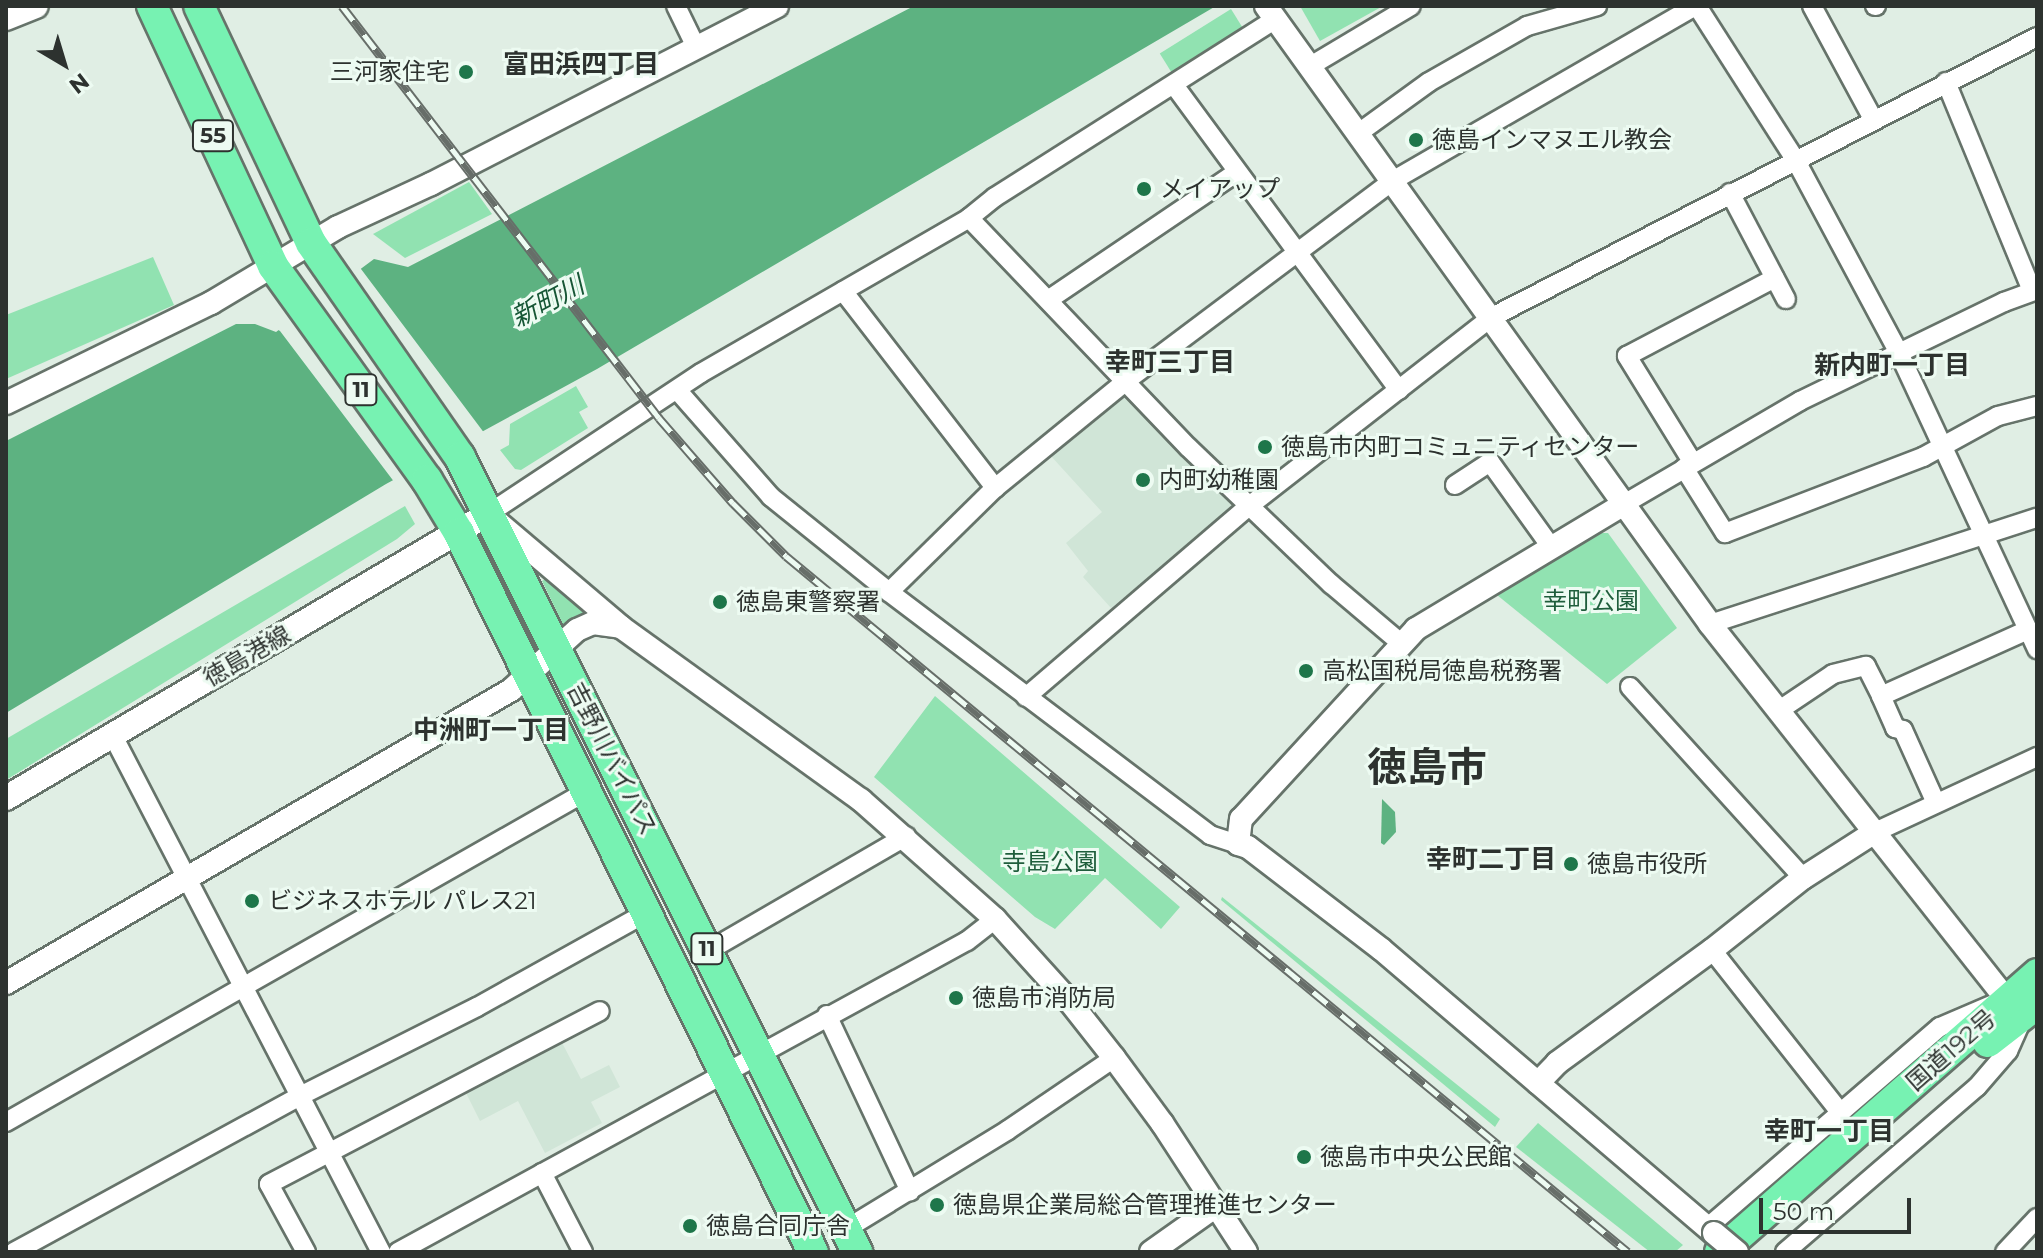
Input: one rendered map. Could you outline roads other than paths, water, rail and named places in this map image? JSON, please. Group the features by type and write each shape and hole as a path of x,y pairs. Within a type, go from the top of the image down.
{"highway":[{"name":"55","path":"152,6 273,266"},
{"name":"55","path":"199,6 311,243"},
{"name":"吉野川バイパス","path":"311,243 460,457 851,1240"},
{"name":"吉野川バイパス","path":"273,266 295,301 427,480 459,533 813,1252"},
{"name":"国道192号","path":"1749,1252 2027,1011 2037,974"},
{"name":"国道192号","path":"1714,1237 2027,1011"}],"main road":[{"path":"6,18 36,6"},
{"name":"徳島港線","path":"6,798 488,514"}],"street":[{"path":"676,6 696,47"},
{"path":"6,403 211,303 311,243 777,6"},
{"path":"1312,65 1411,6"},
{"path":"1360,132 1429,82 1527,26 1597,6"},
{"path":"889,592 995,488 1126,381 1394,180 1696,6 1795,159 1899,353 2037,649"},
{"path":"1812,6 1873,119"},
{"path":"1246,1252 1114,1058 1070,1002 995,919 906,836 803,756 621,627 488,514 701,373 969,218 995,197 1174,85 1270,12 1312,65 1710,624 1873,833 2027,1011"},
{"path":"1026,697 1249,506 1492,317 2037,37"},
{"path":"1238,844 1241,819 1424,623 1800,401 2035,290 1946,82"},
{"path":"1174,85 1399,390"},
{"path":"1048,300 1237,172"},
{"path":"1730,193 1786,299"},
{"path":"969,218 1249,506 1402,644"},
{"path":"1775,278 1624,350 1725,533 1923,457 1998,416 2037,406"},
{"path":"843,291 995,488"},
{"path":"678,391 771,497 889,592 1210,835 1248,847 1381,949 1714,1237 1737,1252"},
{"path":"1455,485 1490,462 1551,547"},
{"path":"1710,624 2037,518"},
{"path":"6,983 511,690 554,647 593,623 621,627"},
{"path":"1881,696 2028,630"},
{"path":"1778,711 1817,682 1833,674 1866,666 1895,728 1903,730 1936,803"},
{"path":"1630,687 1803,878"},
{"path":"112,734 381,1252"},
{"path":"1538,1083 1557,1063 1712,950 1803,878 1873,833 2037,757"},
{"path":"6,1122 587,791"},
{"path":"708,951 906,836"},
{"path":"14,1252 298,1097 477,1007 646,913"},
{"path":"398,1252 758,1052 967,941 995,919"},
{"path":"1712,950 1839,1111"},
{"path":"306,1252 269,1184 600,1011"},
{"path":"1714,1237 1839,1111 1940,1027 1958,1017 2027,1011"},
{"path":"1785,1252 1977,1087 2008,1051 2027,1011"},
{"path":"827,1015 910,1191"},
{"path":"851,1240 910,1191 1114,1058"},
{"path":"542,1173 583,1252"},
{"path":"1151,1252 1216,1206"},
{"path":"2005,1252 2037,1218"}],"water":[{"name":"新町川","path":"914,6 1216,6 597,369 386,484 6,713 6,441 236,324 255,324 276,332 374,259 408,267"},
{"path":"1382,799 1395,812 1396,832 1384,845 1381,843"}],"railway":[{"path":"342,6 659,418 733,503 786,556 1628,1252"}],"place":[{"name":"三河家住宅","path":"466,72"},
{"name":"徳島インマヌエル教会","path":"1416,140"},
{"name":"メイアップ","path":"1144,189"},
{"name":"徳島市内町コミュニティセンター","path":"1265,447"},
{"name":"内町幼稚園","path":"1143,480"},
{"name":"徳島東警察署","path":"720,602"},
{"name":"高松国税局徳島税務署","path":"1306,671"},
{"name":"徳島市役所","path":"1571,864"},
{"name":"ビジネスホテル パレス21","path":"252,901"},
{"name":"徳島市消防局","path":"956,998"},
{"name":"徳島市中央公民館","path":"1304,1157"},
{"name":"徳島県企業局総合管理推進センター","path":"937,1205"},
{"name":"徳島合同庁舎","path":"690,1226"}],"district":[{"name":"富田浜四丁目","path":"581,65"},
{"name":"幸町三丁目","path":"1170,363"},
{"name":"新内町一丁目","path":"1892,366"},
{"name":"中洲町一丁目","path":"491,731"},
{"name":"徳島市","path":"1427,767"},
{"name":"幸町二丁目","path":"1491,860"},
{"name":"幸町一丁目","path":"1829,1132"}],"park label":[{"name":"幸町公園","path":"1591,601"},
{"name":"寺島公園","path":"1050,862"}]}
